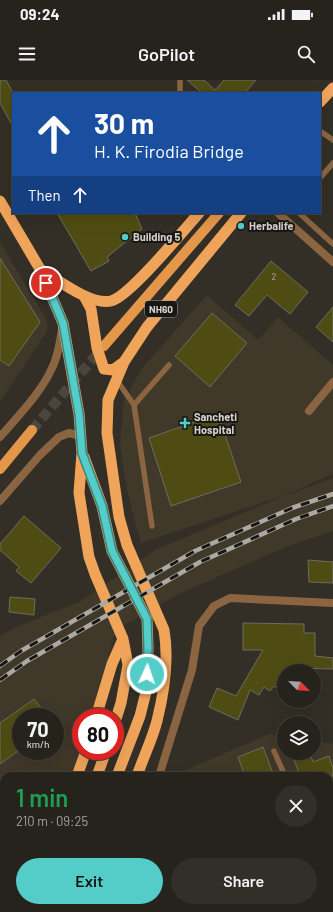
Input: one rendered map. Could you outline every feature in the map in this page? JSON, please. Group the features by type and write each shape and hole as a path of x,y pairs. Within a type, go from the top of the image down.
{"highway":[{"path":"321,101 332,92"},
{"path":"0,201 40,269 63,323 79,414 82,453 79,493 89,557 123,639 128,665 119,708"},
{"path":"40,269 84,296 99,300 111,301 128,291 198,214"},
{"name":"NH60","path":"138,772 156,722 163,688 166,645 164,630 127,545 119,517 107,434 108,400 124,362 147,326 240,214"},
{"path":"84,296 91,309 97,348 104,369 113,370 124,362"},
{"path":"82,453 102,506 112,551 147,619 148,648 146,692 140,716 119,772"},
{"path":"99,708 112,664 123,639"},
{"path":"79,772 83,760"},
{"path":"98,772 103,760"}],"main road":[{"path":"104,346 218,214"},
{"path":"0,469 32,430"}],"street":[{"path":"279,214 333,262"},
{"path":"0,437 43,385 53,367 63,323"},
{"path":"309,411 333,382"},
{"path":"0,501 40,454 59,436 69,433 77,435 81,439"},
{"path":"160,772 192,670 199,626 214,606 230,598 333,603"}],"lane":[{"path":"180,80 180,92"},
{"path":"321,133 333,140"},
{"path":"321,177 333,163"},
{"path":"300,214 333,244"},
{"path":"134,405 169,365"},
{"path":"116,379 134,405 152,526"},
{"path":"274,751 283,772"}],"shaded area":[{"path":"0,242 45,317 48,327 45,334 0,402"},
{"name":"Sancheti Hospital","path":"207,295 258,340 278,317 333,365 333,474 286,495 141,543 125,480 120,443 124,399 143,367"},
{"path":"333,478 333,531 288,546 179,594 116,630 94,708 72,708 72,760 77,760 73,772 0,772 0,636 16,627 81,601 155,550 281,497"},
{"path":"269,734 277,736 277,760 321,760 321,742 333,744 333,772 181,772"}],"building":[{"path":"0,80 6,80 12,92 12,125 0,103"},
{"path":"187,80 204,80 215,90 224,80 256,80 246,92 201,92"},
{"path":"58,214 135,214 142,229 107,257 109,261 91,271"},
{"path":"0,258 40,322 9,366 0,360"},
{"path":"271,261 308,292 290,314 267,295 249,316 235,305"},
{"path":"333,307 333,342 316,327"},
{"path":"212,313 247,343 210,387 175,356"},
{"path":"218,414 241,482 171,506 149,438"},
{"path":"24,516 61,548 31,583 16,571 19,567 0,550 0,544"},
{"path":"308,560 333,562 333,583 309,582"},
{"path":"10,597 35,599 34,615 9,612"},
{"path":"243,623 304,624 304,633 315,633 315,656 333,658 333,669 321,669 321,664 277,664 277,688 274,686 270,691 264,687 259,695 250,690 238,720 209,707 217,688 236,696 263,650 243,650"},
{"path":"34,699 41,708 21,708"},
{"path":"12,715 12,755 0,764 0,723"},
{"path":"263,747 272,772 244,772 238,757"},
{"path":"329,756 333,768 333,772 299,772 294,760 312,760 313,762"}],"tunnel":[{"path":"32,430 103,347"}],"railway":[{"path":"0,666 21,651 195,551 292,508 333,494"},
{"path":"0,680 27,661 200,562 296,519 333,506"}],"place":[{"name":"Herbalife","path":"241,226"},
{"name":"Building 5","path":"125,237"},
{"name":"Sancheti Hospital","path":"185,423"}],"route":[{"path":"46,283 63,323 79,414 82,453 102,506 112,551 147,619 147,674"}]}
